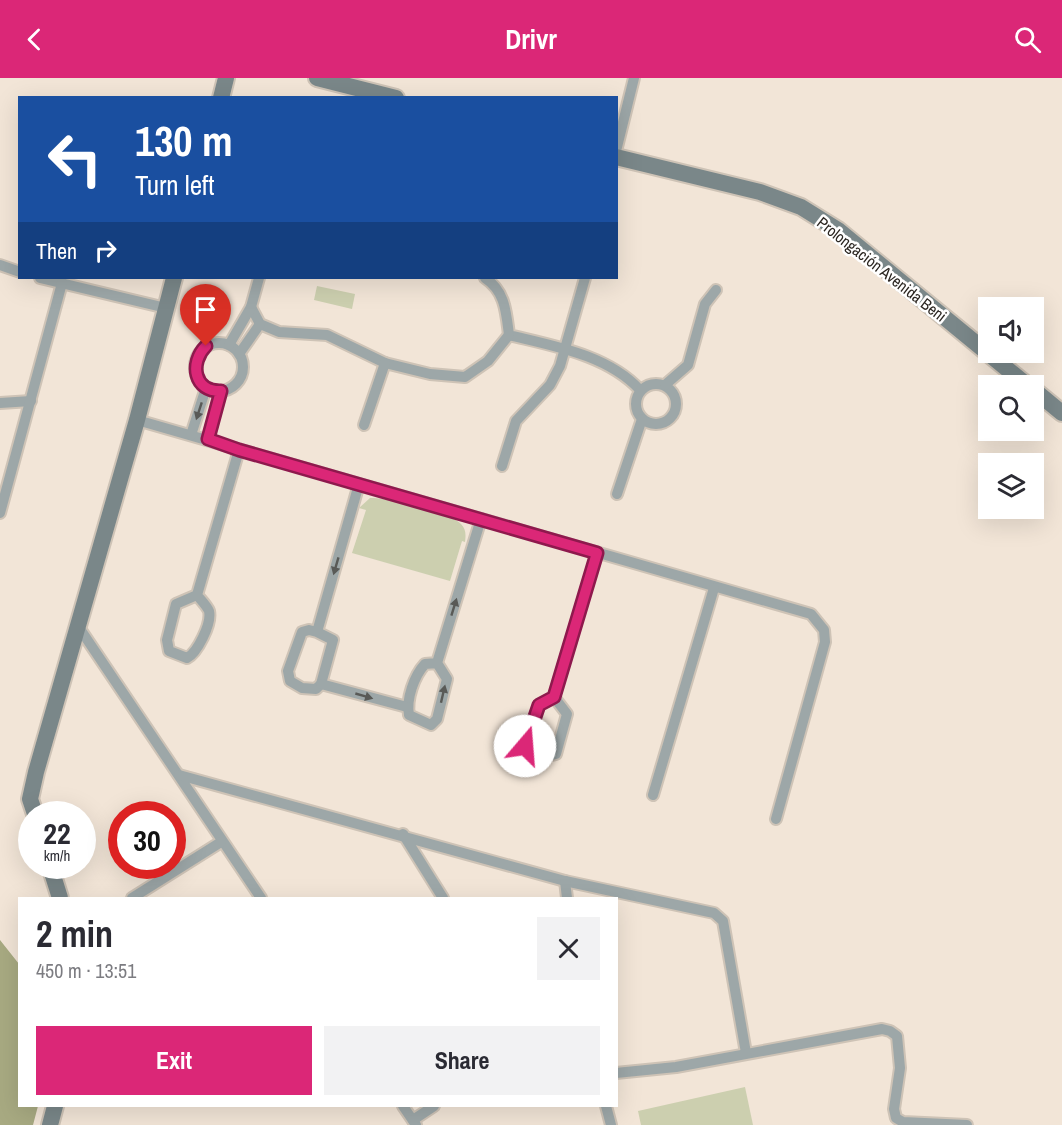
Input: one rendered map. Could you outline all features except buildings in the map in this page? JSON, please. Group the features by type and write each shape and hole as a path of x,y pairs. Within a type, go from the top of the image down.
{"street":[{"path":"222,96 226,78"},
{"path":"317,78 388,96"},
{"path":"618,143 634,78"},
{"name":"Prolongación Avenida Beni","path":"618,157 760,192 801,207 838,230 1015,375"},
{"path":"0,265 18,271"},
{"path":"44,279 166,308"},
{"path":"31,801 36,772 137,420 174,279"},
{"path":"229,345 252,307 259,279"},
{"path":"252,307 260,324 279,332 327,335 385,363 430,374 465,377 489,361 509,335 505,303 496,285 486,279"},
{"path":"502,466 516,421 550,385 560,366 585,279"},
{"path":"0,513 62,283"},
{"path":"665,385 688,365 705,304 716,290"},
{"path":"239,354 260,324"},
{"path":"509,335 565,349 601,363 632,381 640,390"},
{"path":"221,343 229,345 239,354 243,362 240,378 229,389 221,391 206,388 196,375 196,359 206,346 221,343"},
{"path":"364,425 385,363"},
{"path":"617,494 642,419 635,402 640,390 652,383 665,385 675,395 676,409 673,415 661,424 642,419"},
{"path":"191,435 206,388"},
{"path":"208,439 221,391"},
{"path":"1044,398 1062,413"},
{"path":"0,403 31,401"},
{"path":"137,420 714,588 812,614 824,630 825,642 776,819"},
{"path":"197,595 239,450"},
{"path":"317,632 359,484"},
{"path":"437,663 425,664 417,673 407,707 409,715 420,722 431,725 437,719 447,679 437,663 481,519"},
{"path":"554,697 567,714 556,754 538,758 525,746 539,705 554,697 597,553"},
{"path":"653,795 714,588"},
{"path":"197,595 209,611 199,647 187,658 170,651 167,640 176,604 197,595"},
{"path":"78,626 179,775 221,842 260,897"},
{"path":"309,630 317,632 333,640 321,684 316,689 302,687 290,681 288,671 302,632 309,630"},
{"path":"321,684 407,707"},
{"path":"179,775 403,834 565,881 714,913 723,921 746,1053"},
{"path":"403,834 442,897"},
{"path":"134,897 221,842"},
{"path":"54,879 60,897"},
{"path":"565,881 567,897"},
{"path":"618,1072 676,1067 882,1029 897,1036 900,1068 894,1108 896,1118 903,1122 967,1125"},
{"path":"50,1125 55,1107"},
{"path":"404,1107 414,1122 433,1107"},
{"path":"606,1107 611,1125"}],"green space":[{"path":"317,286 355,294 352,309 314,300"},
{"path":"370,498 418,506 455,519 461,524 465,532 465,542 462,541 450,581 352,553 366,510 359,508"},
{"path":"0,940 18,963 18,1107 38,1107 33,1125 0,1125"},
{"path":"745,1087 753,1125 641,1125 638,1111"}],"route":[{"path":"206,346 196,359 196,375 206,388 221,391 208,439 239,450 597,553 554,697 539,705 525,746"}]}
